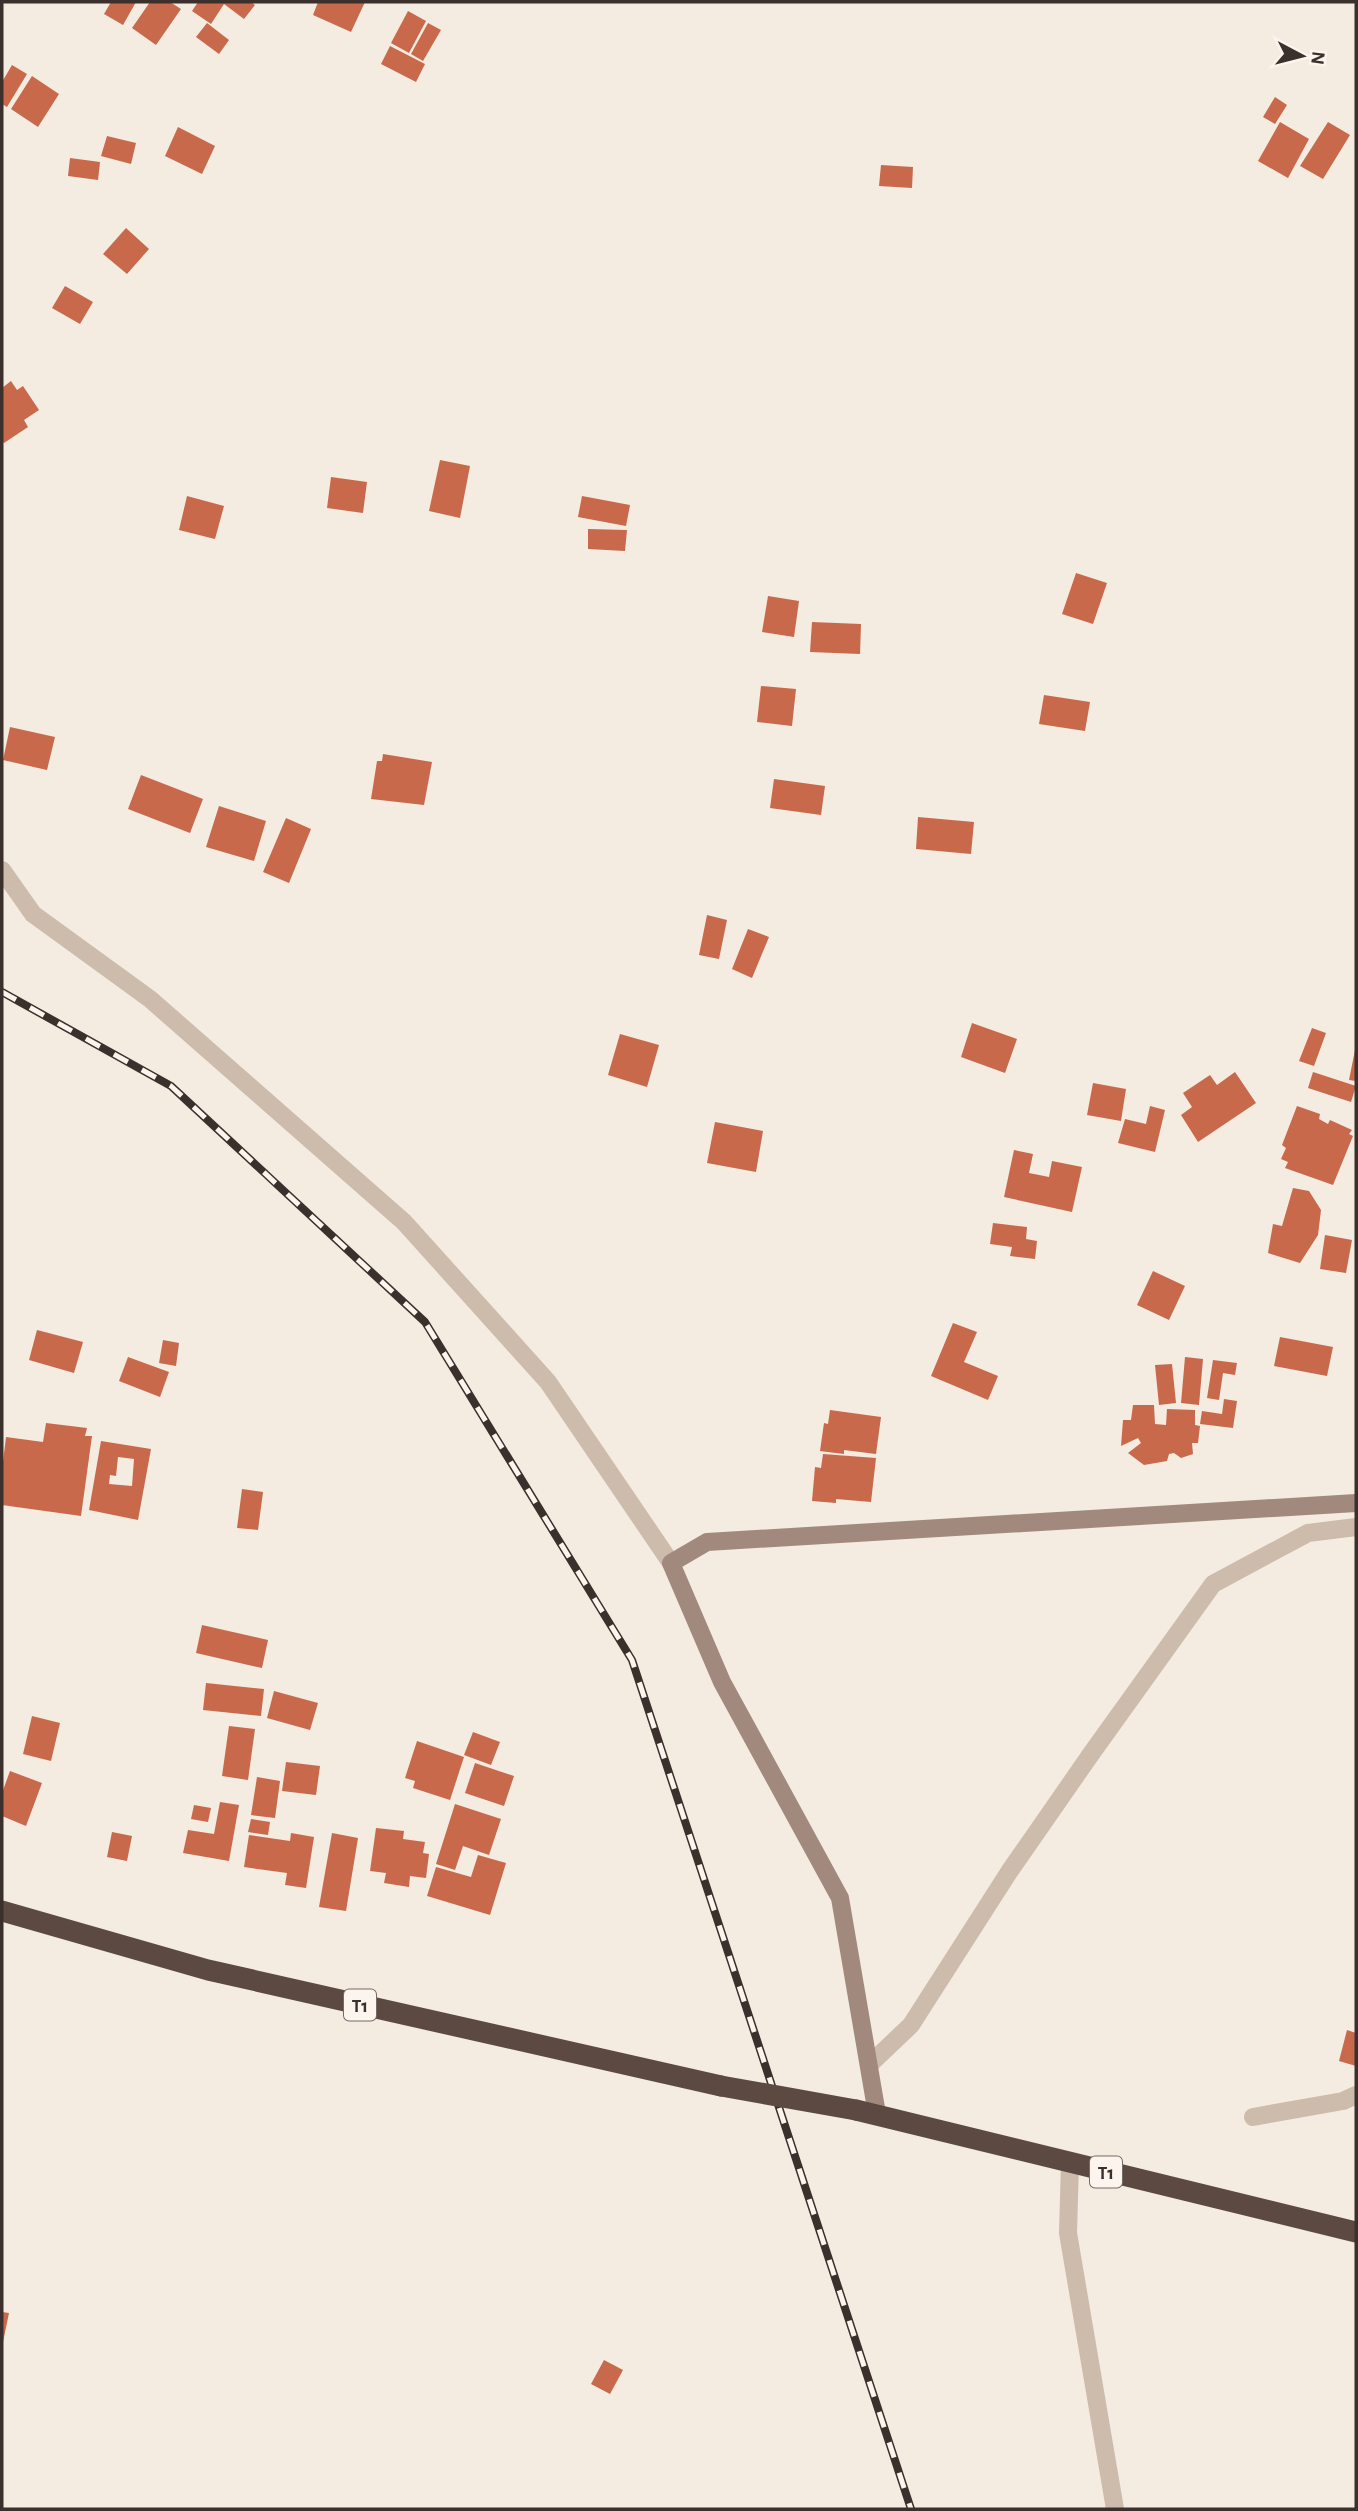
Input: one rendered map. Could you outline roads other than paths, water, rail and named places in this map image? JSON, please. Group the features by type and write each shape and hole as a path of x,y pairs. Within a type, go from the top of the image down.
{"highway":[{"name":"T1","path":"2,1911 208,1970 720,2086 877,2114 1356,2232"}],"street":[{"path":"2,870 33,914 150,999 404,1222 548,1382 671,1563 722,1682 840,1898 877,2114"},
{"path":"671,1563 707,1542 1356,1503"},
{"path":"869,2065 911,2025 1090,1754 1213,1584 1308,1534 1356,1527"},
{"path":"1253,2117 1343,2101 1356,2095"},
{"path":"1070,2163 1068,2233 1115,2509"}],"railway":[{"path":"2,992 171,1086 425,1322 632,1660 911,2509"}]}
